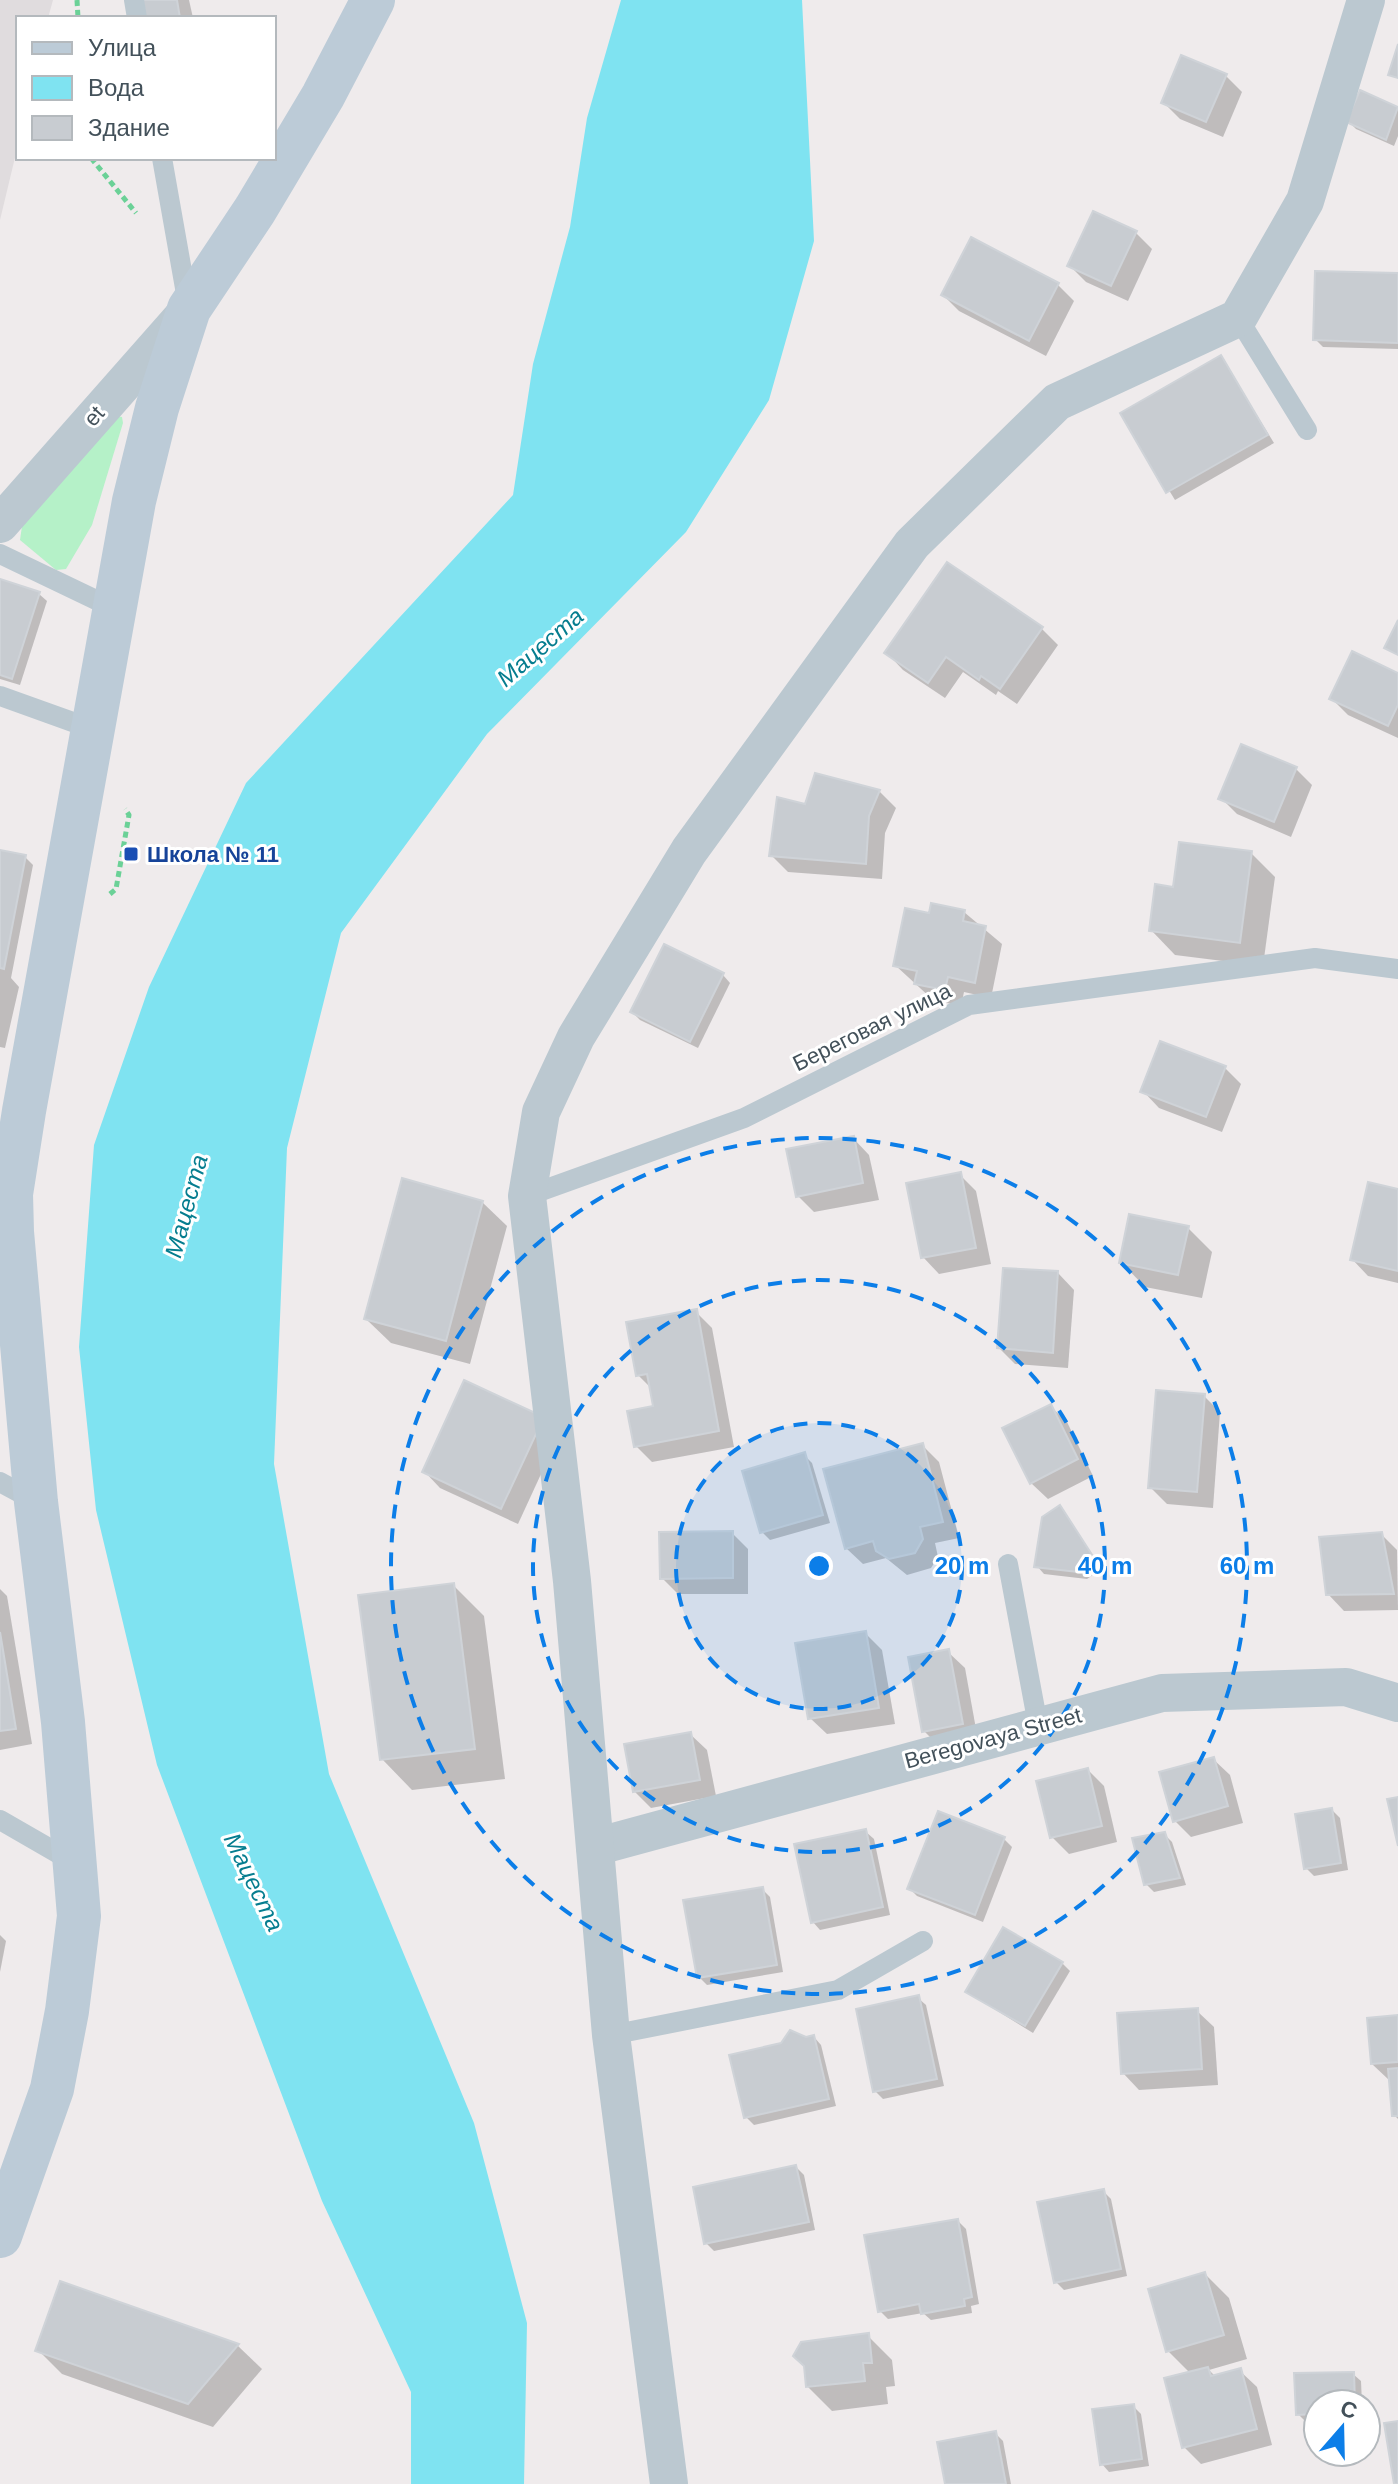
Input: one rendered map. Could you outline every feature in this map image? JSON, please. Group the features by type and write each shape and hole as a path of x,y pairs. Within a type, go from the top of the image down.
{"main road":[{"path":"0,2236 52,2089 67,2011 79,1916 63,1722 18,1492 6,1235 24,1111 117,610 134,501 157,408 189,309 255,210 323,96 373,0"}],"street":[{"path":"669,2484 611,2035 570,1566 527,1196 541,1112 576,1037 689,851 912,544 1057,402 1238,318 1305,201 1366,0"},
{"name":"et","path":"0,524 189,309"},
{"name":"Beregovaya Street","path":"595,1847 1162,1693 1346,1687 1398,1703"}],"lane":[{"path":"162,160 189,309"},
{"path":"1238,318 1307,430"},
{"path":"0,554 117,610"},
{"path":"0,696 95,730"},
{"name":"Береговая улица","path":"527,1196 744,1118 969,1005 1315,958 1398,969"},
{"path":"1008,1564 1038,1725"},
{"path":"0,1820 76,1864"},
{"path":"611,2035 838,1990 923,1941"}],"shaded area":[{"path":"0,0 53,0 49,16 16,16 16,153 0,220"}],"green space":[{"path":"117,416 122,417 123,423 92,525 66,569 56,570 20,540 22,526"}],"water":[{"name":"Мацеста","path":"621,0 802,0 814,241 769,400 686,532 487,734 341,933 287,1148 274,1464 329,1774 474,2123 527,2323 524,2484 411,2484 411,2392 322,2201 157,1765 96,1510 79,1347 94,1145 149,987 246,783 513,495 533,364 570,227 587,118"}],"building":[{"path":"141,0 177,0 180,16 144,16"},
{"path":"1398,44 1398,78 1388,75"},
{"path":"1181,55 1227,74 1206,122 1161,103"},
{"path":"1360,90 1398,107 1386,140 1346,122"},
{"path":"1093,211 1137,231 1111,286 1067,266"},
{"path":"971,237 1059,283 1029,341 941,295"},
{"path":"1315,271 1398,273 1398,343 1313,340"},
{"path":"1221,355 1268,435 1166,493 1120,413"},
{"path":"947,562 1043,627 1000,689 981,676 979,680 946,657 928,683 884,653"},
{"path":"0,579 40,592 12,679 0,675"},
{"path":"1398,620 1398,655 1384,648"},
{"path":"1352,651 1398,673 1398,705 1388,726 1329,699"},
{"path":"1241,744 1297,767 1274,822 1218,799"},
{"path":"815,773 880,790 869,816 866,864 769,856 777,797 805,804"},
{"path":"1179,842 1252,851 1240,943 1149,931 1155,884 1173,887"},
{"path":"0,850 26,855 4,969 0,968"},
{"path":"931,903 965,910 963,921 986,926 975,983 948,977 945,990 914,984 917,971 893,966 905,908 929,913"},
{"path":"664,944 724,973 690,1042 630,1012"},
{"path":"1160,1041 1226,1066 1206,1117 1140,1092"},
{"path":"854,1136 863,1183 796,1197 786,1149"},
{"path":"961,1172 976,1248 921,1258 906,1183"},
{"path":"402,1178 483,1201 446,1341 364,1319"},
{"path":"1368,1182 1398,1189 1398,1271 1350,1260"},
{"path":"1129,1214 1189,1226 1178,1275 1119,1263"},
{"path":"1003,1268 1058,1271 1053,1353 997,1348"},
{"path":"697,1309 719,1431 634,1447 627,1411 653,1406 647,1374 636,1376 626,1322"},
{"path":"464,1380 544,1417 501,1509 422,1472"},
{"path":"1156,1390 1205,1394 1197,1492 1148,1488"},
{"path":"1051,1404 1078,1459 1030,1484 1002,1428"},
{"path":"923,1443 943,1522 920,1527 923,1539 915,1553 889,1559 876,1551 873,1541 845,1549 823,1469"},
{"path":"805,1452 823,1515 760,1533 742,1471"},
{"path":"1060,1505 1096,1561 1078,1572 1034,1567 1042,1517"},
{"path":"733,1531 733,1578 660,1579 659,1532"},
{"path":"1382,1532 1394,1594 1326,1595 1319,1537"},
{"path":"454,1583 475,1749 380,1760 358,1595"},
{"path":"866,1631 879,1708 808,1719 795,1643"},
{"path":"0,1632 16,1729 0,1731"},
{"path":"949,1649 963,1724 922,1732 908,1657"},
{"path":"691,1732 700,1780 633,1792 624,1744"},
{"path":"1214,1757 1228,1806 1173,1822 1159,1772"},
{"path":"1088,1768 1102,1826 1050,1838 1036,1781"},
{"path":"1398,1797 1398,1846 1387,1799"},
{"path":"1332,1808 1341,1863 1304,1869 1295,1814"},
{"path":"938,1811 1005,1837 975,1915 907,1889"},
{"path":"866,1829 883,1907 811,1923 794,1844"},
{"path":"1165,1832 1180,1878 1144,1885 1132,1838"},
{"path":"763,1887 777,1965 697,1978 683,1900"},
{"path":"1003,1927 1063,1962 1025,2026 965,1992"},
{"path":"919,1995 937,2079 873,2092 856,2009"},
{"path":"1198,2008 1202,2069 1121,2074 1117,2013"},
{"path":"1398,2015 1398,2062 1371,2064 1367,2018"},
{"path":"790,2030 806,2037 814,2035 829,2099 744,2118 729,2055 781,2043"},
{"path":"1398,2068 1398,2116 1392,2116 1388,2069"},
{"path":"796,2165 809,2222 704,2244 693,2187"},
{"path":"1104,2189 1121,2269 1054,2283 1037,2202"},
{"path":"958,2219 972,2297 964,2299 965,2306 921,2314 919,2304 878,2312 864,2235"},
{"path":"1205,2272 1224,2335 1166,2352 1148,2289"},
{"path":"60,2281 239,2344 188,2404 35,2351"},
{"path":"869,2333 872,2363 863,2363 865,2381 806,2387 804,2366 793,2356 801,2342"},
{"path":"1208,2367 1211,2376 1241,2368 1257,2429 1182,2448 1164,2378"},
{"path":"1354,2372 1354,2388 1302,2388 1302,2415 1296,2415 1294,2373"},
{"path":"1134,2404 1142,2459 1100,2465 1092,2409"},
{"path":"1398,2421 1398,2484 1394,2484 1384,2423"},
{"path":"996,2431 1006,2484 945,2484 937,2442"}],"place":[{"name":"Школа № 11","path":"131,854"}]}
